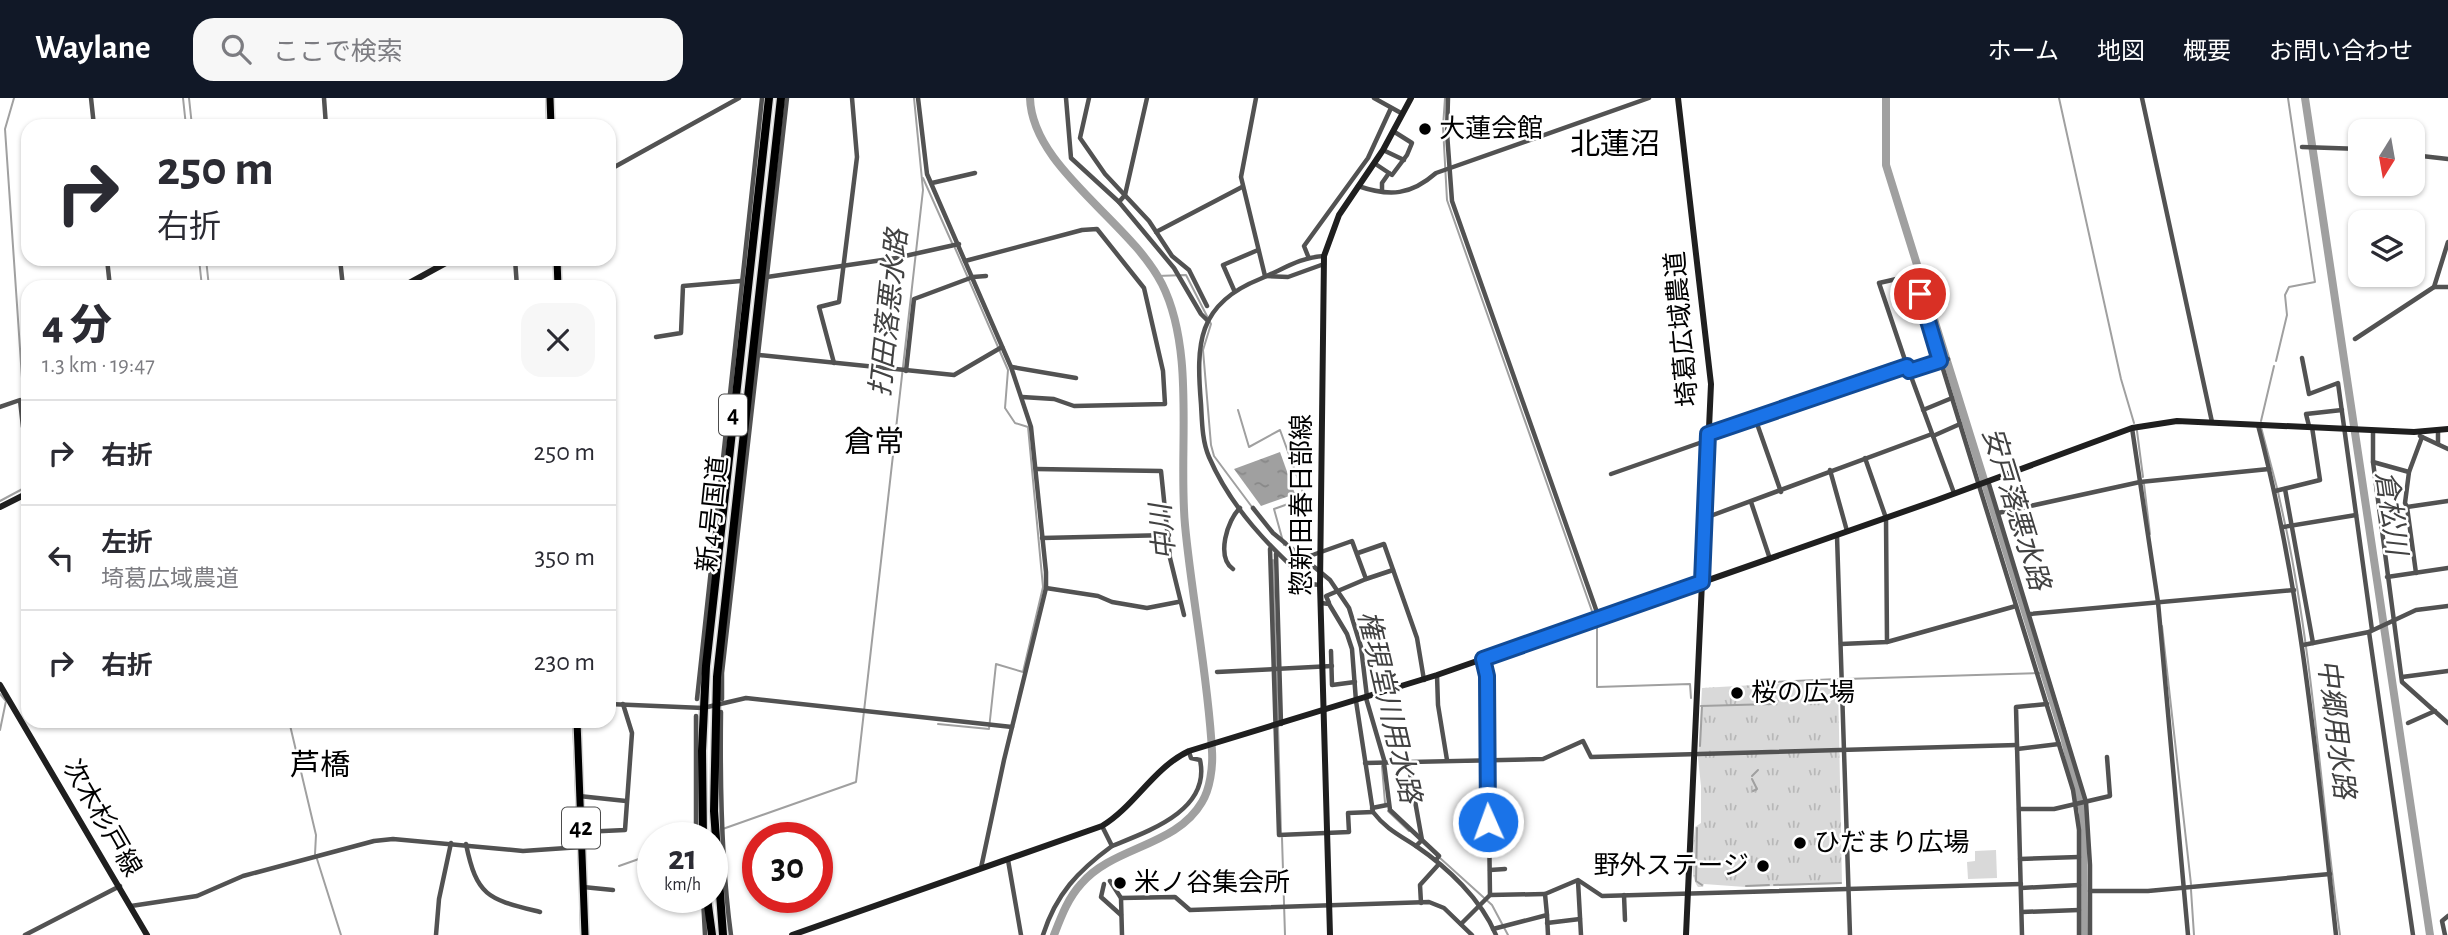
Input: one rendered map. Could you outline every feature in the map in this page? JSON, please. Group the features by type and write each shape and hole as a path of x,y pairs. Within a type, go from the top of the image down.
{"highway":[{"name":"新4号国道","path":"702,822 699,751 703,666 764,122 769,98"},
{"name":"新4号国道","path":"719,822 716,748 720,667 764,278 781,98"},
{"path":"708,913 712,935"},
{"name":"新4号国道","path":"722,913 723,935"}],"main road":[{"path":"550,98 551,119"},
{"name":"42","path":"577,728 585,935"}],"street":[{"path":"91,98 92,119"},
{"path":"324,98 326,119"},
{"path":"616,166 739,98"},
{"path":"697,699 703,666 741,281 764,122 762,98"},
{"path":"722,699 720,667 759,355 764,278 788,98"},
{"path":"834,363 819,307 839,302 857,157 852,98"},
{"path":"918,98 928,174 1011,367 1031,427 1042,538 1046,588 981,869"},
{"path":"1066,98 1071,158 1119,202 1174,268 1207,320"},
{"path":"1089,98 1080,138 1105,174 1156,232 1172,256 1189,270 1207,306"},
{"path":"1119,202 1125,195 1147,98"},
{"path":"1256,98 1242,160 1242,187 1265,276"},
{"path":"1374,98 1401,113"},
{"name":"惣新田春日部線","path":"1330,935 1321,603 1324,260 1339,215 1383,150 1411,98"},
{"path":"1448,98 1452,201 1599,618"},
{"path":"1359,186 1382,191 1411,191 1443,170 1649,98"},
{"name":"埼葛広域農道","path":"1678,98 1710,384 1686,935"},
{"path":"2142,98 2212,422"},
{"path":"1308,257 1304,246 1368,158 1391,108"},
{"path":"1374,163 1392,175 1404,160 1412,143 1393,131"},
{"path":"2302,147 2322,145 2348,148"},
{"path":"1383,150 1404,160"},
{"path":"2426,156 2448,159"},
{"path":"932,183 975,173"},
{"path":"1382,191 1382,183 1389,173"},
{"path":"1156,232 1242,187"},
{"path":"965,261 1082,230 1097,229 1144,288 1163,372 1165,404 1074,406 1055,399 1022,397"},
{"path":"764,278 896,258 959,244"},
{"path":"2434,287 2448,244"},
{"path":"1234,290 1222,267 1258,250"},
{"path":"1321,576 1311,584 1270,549 1214,467 1205,444 1197,365 1207,320 1234,290 1308,257 1324,260"},
{"path":"1265,276 1288,277 1324,260"},
{"path":"415,280 440,266"},
{"path":"1955,494 1879,283 1914,275 1960,424 1998,513 2085,802 2090,935"},
{"path":"906,371 914,299 973,277 986,276"},
{"path":"656,337 681,333 683,286 741,281"},
{"path":"2355,339 2434,287 2448,287"},
{"path":"759,355 954,375 1002,347"},
{"path":"2302,358 2309,394 2338,383 2413,935"},
{"path":"1611,474 1755,418 1908,369 1948,359"},
{"path":"1011,367 1076,377"},
{"path":"1923,410 1952,398"},
{"path":"0,407 20,400 21,409"},
{"path":"2275,491 2320,480 2306,414 2342,410"},
{"path":"1755,418 1780,492"},
{"path":"792,935 805,933 1102,826 1118,816 1172,758 1190,750 1437,676 1955,494 2132,428 2158,422 2212,422 2414,432 2448,429"},
{"path":"1705,517 1780,492 1830,470 1960,424"},
{"path":"2257,424 2275,491 2294,590 2336,935"},
{"path":"2132,428 2158,602 2188,935"},
{"path":"2372,430 2373,462 2402,682 2435,711 2446,717 2448,723"},
{"path":"2438,430 2438,444"},
{"path":"2414,432 2448,449"},
{"path":"2416,573 2407,507 2409,472 2421,437"},
{"path":"1866,458 1886,518 1887,642"},
{"path":"2373,462 2409,472"},
{"path":"1036,469 1161,471 1170,558 1184,615"},
{"path":"1998,513 2140,482 2269,469"},
{"path":"1830,470 1847,532"},
{"path":"1983,483 2016,606 2076,804 2079,935"},
{"path":"2285,489 2313,643"},
{"path":"0,507 21,496"},
{"path":"2407,507 2448,501"},
{"path":"1751,502 1770,559"},
{"path":"1233,569 1226,564 1223,554 1231,516 1240,508"},
{"path":"1253,508 1284,543 1304,558 1336,591 1355,624 1364,699 1365,763 1373,810 1382,824 1437,862 1479,905 1495,932 1547,915"},
{"path":"2283,527 2356,515"},
{"path":"1042,538 1169,535"},
{"path":"1837,536 1850,935"},
{"path":"1304,558 1352,541 1366,579"},
{"path":"1358,553 1384,544 1417,638 1424,680"},
{"path":"1270,549 1278,725 1279,835 1349,832 1348,813 1387,805"},
{"path":"1276,554 1276,667"},
{"path":"2387,577 2448,568"},
{"path":"1393,570 1326,596 1347,634 1355,682 1364,699 1384,763 1387,805 1392,814 1439,856 1420,885 1420,903"},
{"path":"1046,588 1098,596 1112,602 1147,608 1178,602"},
{"path":"2030,614 2294,590"},
{"path":"1321,603 1329,604"},
{"path":"1841,644 1887,642 2016,606"},
{"path":"2302,645 2371,631 2416,610 2448,606"},
{"path":"1331,651 1332,685 1355,682"},
{"path":"1483,659 1487,676 1486,759 1490,895"},
{"path":"1217,672 1332,666"},
{"path":"2402,677 2448,671"},
{"path":"1437,676 1438,705 1447,760"},
{"name":"次木杉戸線","path":"0,685 21,720"},
{"path":"616,704 718,709 746,698 1012,727"},
{"path":"582,832 625,830 632,733 623,704"},
{"path":"2022,935 2016,707 2047,704"},
{"path":"2408,723 2435,711"},
{"path":"696,716 699,751 697,822"},
{"name":"次木杉戸線","path":"26,728 147,935"},
{"path":"1365,763 1543,759 1583,741 1591,757 2059,744"},
{"path":"1043,935 1062,892 1088,864 1112,846 1159,827 1196,793 1201,782 1201,764 1200,760 1191,758 1190,750"},
{"path":"2019,809 2054,808 2110,796 2107,757"},
{"path":"1408,762 1422,840"},
{"path":"579,796 626,801"},
{"path":"1102,826 1112,846"},
{"path":"131,906 197,896 243,876 374,841 393,839 523,851 582,847"},
{"path":"1416,846 1422,840"},
{"path":"436,935 439,899 451,843"},
{"path":"466,844 475,881 489,895 540,912"},
{"path":"2020,859 2079,857"},
{"path":"1008,860 1021,935"},
{"path":"1490,870 1505,869"},
{"path":"2090,891 2184,887 2329,874"},
{"path":"1578,880 1602,896 1689,891 2079,885"},
{"path":"1461,924 1490,895 1545,894 1578,880"},
{"path":"1578,880 1581,935"},
{"path":"1110,881 1121,898 1122,935"},
{"path":"1104,884 1101,897 1121,915"},
{"path":"25,935 120,886"},
{"path":"583,887 613,890"},
{"path":"1545,894 1548,935"},
{"path":"1624,895 1625,920"},
{"path":"1121,898 1175,897 1190,910 1420,903 1444,908 1472,935"},
{"path":"2022,912 2079,910"},
{"path":"705,913 705,935"},
{"path":"726,913 730,935"},
{"path":"2445,935 2442,920 2448,916"},
{"path":"1547,923 1580,919"}],"green space":[{"path":"1838,680 1842,884 1745,887 1704,884 1703,887 1698,887 1693,874 1692,858 1695,827 1701,823 1698,758 1702,688"},
{"path":"1996,850 1997,878 1968,879 1967,862 1975,861 1975,851"}],"water":[{"path":"1280,452 1295,494 1261,506 1234,469"}],"waterway":[{"path":"14,98 5,129 21,363"},
{"path":"183,98 185,119"},
{"path":"189,98 191,119"},
{"path":"546,98 547,119"},
{"name":"打田落悪水路","path":"728,827 856,782 923,190 914,98"},
{"name":"中川","path":"1030,98 1035,124 1047,148 1064,171 1147,261 1162,284 1172,311 1179,340 1184,402 1185,525 1207,694 1212,757 1207,791 1191,817 1161,838 1094,871 1072,895 1054,935"},
{"path":"1445,98 1443,127 1447,200 1593,614"},
{"name":"安戸落悪水路","path":"1886,98 1886,165 2064,737 2083,812 2084,935"},
{"path":"2059,98 2121,379 2134,423"},
{"name":"中郷用水路","path":"2276,361 2287,315 2285,295 2289,287 2315,282 2288,98"},
{"name":"倉松川","path":"2305,98 2430,935"},
{"path":"923,178 952,243"},
{"path":"938,724 989,729 996,664 1023,672 1043,587 1028,427 1015,423 1005,408 1008,370 955,248"},
{"path":"200,266 201,280"},
{"path":"207,266 208,280"},
{"name":"権現堂川用水路","path":"1157,276 1186,275 1211,324 1203,350 1211,445 1214,456 1252,507"},
{"name":"中郷用水路","path":"2261,421 2274,366"},
{"path":"1238,410 1249,447 1280,430 1305,498 1274,509 1284,545"},
{"name":"中郷用水路","path":"2261,427 2277,488"},
{"path":"2137,431 2143,477"},
{"path":"2144,484 2150,534"},
{"path":"0,501 21,490"},
{"name":"中郷用水路","path":"2278,492 2285,524"},
{"name":"中郷用水路","path":"2286,528 2304,629 2340,935"},
{"path":"1273,560 1278,721"},
{"path":"1597,624 1597,687 1690,684 1691,698"},
{"path":"2162,626 2191,884"},
{"path":"1845,679 2043,673"},
{"path":"1701,706 1772,704 1772,682 1838,679"},
{"path":"0,694 6,701 0,730"},
{"path":"1700,746 1702,706"},
{"path":"1278,726 1281,833"},
{"path":"291,728 316,835 315,854"},
{"path":"573,728 579,871"},
{"name":"権現堂川用水路","path":"1382,766 1385,803"},
{"path":"1752,776 1758,770"},
{"path":"1752,779 1757,789 1753,791"},
{"name":"権現堂川用水路","path":"1388,811 1409,831"},
{"path":"1697,828 1696,881 1702,885"},
{"path":"1282,838 1285,935"},
{"name":"権現堂川用水路","path":"1440,858 1492,905 1508,935"},
{"path":"317,859 341,935"},
{"path":"619,866 637,860"},
{"path":"1774,885 1841,883"},
{"path":"1746,886 1769,885"},
{"path":"2191,890 2194,935"},
{"path":"580,908 581,935"}],"place":[{"name":"大蓮会館","path":"1425,129"},
{"name":"桜の広場","path":"1737,693"},
{"name":"ひだまり広場","path":"1800,843"},
{"name":"野外ステージ","path":"1763,866"},
{"name":"米ノ谷集会所","path":"1120,883"}],"district":[{"name":"北蓮沼","path":"1615,145"},
{"name":"倉常","path":"874,443"},
{"name":"芦橋","path":"320,766"}],"route":[{"path":"1488,822 1487,676 1483,659 1702,582 1708,434 1907,366 1909,371 1940,361 1920,294"}]}
